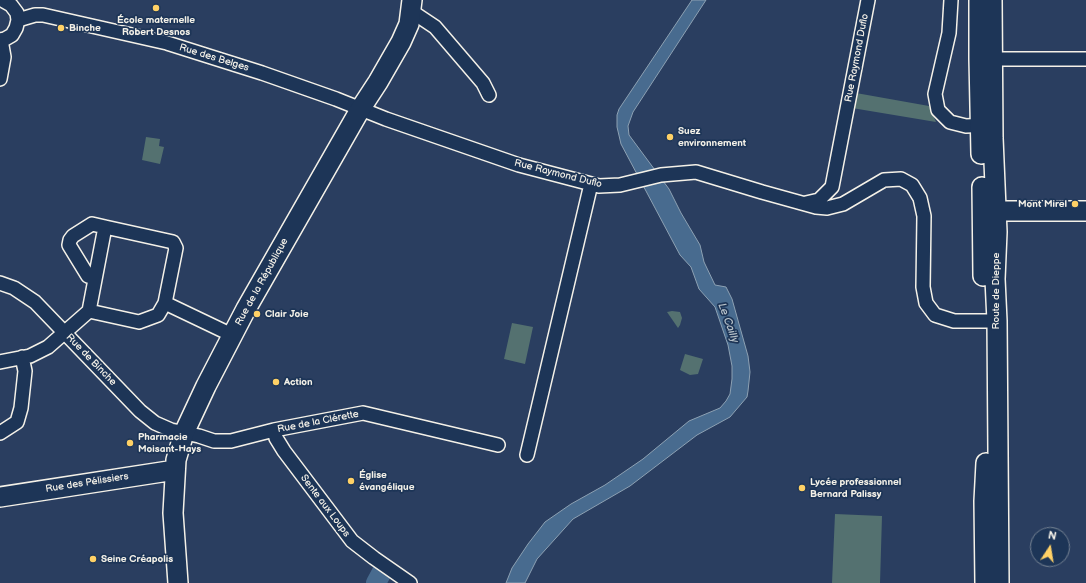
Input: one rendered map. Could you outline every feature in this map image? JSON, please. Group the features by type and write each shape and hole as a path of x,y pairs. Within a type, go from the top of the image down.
{"main road":[{"name":"Route de Dieppe","path":"979,0 986,59 987,125 993,138 989,211 997,244 990,322 984,501 985,583"},
{"name":"Route de Dieppe","path":"986,59 992,0"},
{"name":"Rue de la République","path":"178,583 173,512 175,465 184,432 232,335 360,108 378,82 401,42 409,24 411,6"},
{"path":"989,211 1086,211"},
{"name":"Route de Dieppe","path":"990,322 999,583"},
{"name":"Rue des Pélissiers","path":"0,497 175,465"}],"street":[{"name":"Rue Raymond Duflo","path":"832,187 868,0"},
{"path":"951,0 949,33 935,94 938,110 950,122 966,126 987,125"},
{"path":"0,79 4,58 1,40 12,35 18,20 17,13 9,2"},
{"path":"411,6 435,27 483,83 489,95"},
{"name":"Rue des Belges","path":"18,20 35,15 43,16 167,43 262,73 360,108"},
{"path":"986,59 1086,59"},
{"name":"Rue Raymond Duflo","path":"360,108 386,119 519,165 599,186 620,185 661,175 686,172 704,173 762,192 816,207 828,208 843,204"},
{"path":"806,203 819,200 832,187 843,204 884,180 900,179 912,185 920,198 924,216 923,287 926,304 935,315 954,321 990,322"},
{"path":"527,455 591,184"},
{"path":"89,311 139,322 158,315 165,303 176,248 173,242 92,224 73,236 69,244 88,276 95,278"},
{"path":"0,362 30,356 48,346 89,311 106,227"},
{"name":"Rue de Binche","path":"0,283 14,288 35,302 145,416 162,427 184,432"},
{"path":"165,303 232,335"},
{"path":"0,433 17,422 21,408 25,370 22,357"},
{"name":"Rue de la Clérette","path":"184,432 222,442 274,430 363,413 498,445"},
{"name":"Sente aux Loups","path":"274,430 276,438 284,451 352,541 410,583"}],"green space":[{"path":"856,93 929,106 936,122 852,108"},
{"path":"146,137 160,139 159,146 164,147 160,164 142,160"},
{"path":"667,312 680,312 682,318 678,328"},
{"path":"512,323 533,327 525,364 504,359"},
{"path":"685,354 703,359 698,374 690,375 680,370"},
{"path":"835,514 882,516 880,583 832,583"}],"water":[{"name":"Le Cailly","path":"692,0 706,0 633,112 628,126 629,135 669,189 700,245 704,262 715,285 726,287 732,299 748,356 750,372 747,397 730,417 697,435 630,486 573,519 537,559 525,583 506,583 512,568 545,522 571,504 605,485 643,459 689,421 720,408 730,394 732,366 728,345 715,307 699,289 691,267 680,255 621,144 617,127 617,115 619,109"}],"waterway":[{"path":"376,583 383,570"}],"place":[{"name":"École maternelle Robert Desnos","path":"156,8"},
{"name":"Binche","path":"61,28"},
{"name":"Suez environnement","path":"670,137"},
{"name":"Mont Mirel","path":"1075,204"},
{"name":"Clair Joie","path":"257,314"},
{"name":"Action","path":"276,382"},
{"name":"Pharmacie Moisant-Hays","path":"130,443"},
{"name":"Église évangélique","path":"351,481"},
{"name":"Lycée professionnel Bernard Palissy","path":"802,488"},
{"name":"Seine Créapolis","path":"93,559"}]}
